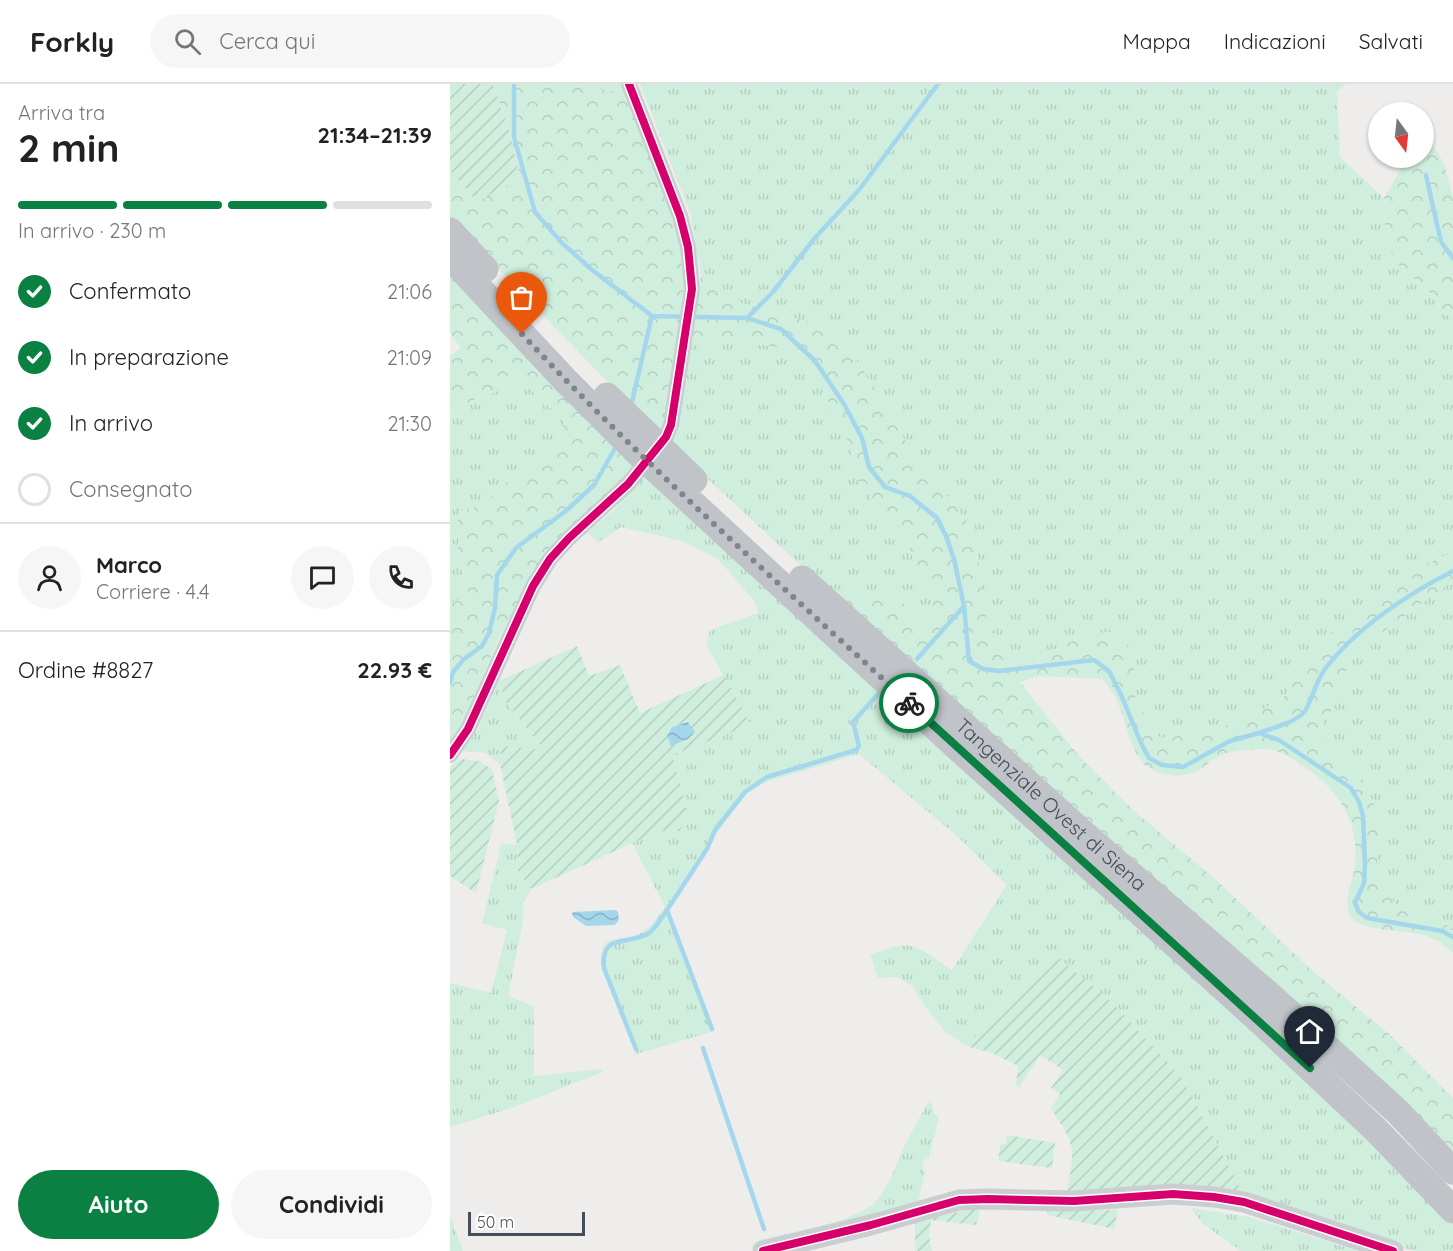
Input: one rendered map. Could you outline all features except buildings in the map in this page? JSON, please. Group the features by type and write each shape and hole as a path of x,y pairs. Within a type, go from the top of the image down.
{"highway":[{"name":"Tangenziale Ovest di Siena","path":"450,231 699,497 957,747 1260,1021 1377,1131 1453,1210"},
{"name":"Tangenziale Ovest di Siena","path":"450,257 566,381 1275,1000 1398,1113 1453,1171"}],"street":[{"path":"450,755 468,729 533,586 550,559 569,538 628,484 666,437 674,410 692,289 688,247 680,216 629,84"},
{"path":"763,1251 871,1226 959,1200 1074,1201 1173,1194 1208,1196 1244,1202 1393,1251"}],"green space":[{"path":"450,84 493,84 510,134 520,178 477,202 450,170"},
{"path":"493,84 577,84 587,88 625,93 675,217 686,274 664,424 659,435 450,219 450,170 477,202 520,178 510,134"},
{"path":"577,84 621,84 625,93 587,88"},
{"path":"640,84 1346,84 1337,92 1340,157 1384,198 1385,232 1394,261 1430,293 1453,322 1453,552 1429,563 1328,634 1308,657 1285,696 1262,710 1210,732 1161,738 1154,733 1134,695 1134,670 1112,632 1090,634 1037,659 1013,661 987,622 979,562 967,522 942,490 913,460 896,419 820,325 730,300 719,291 707,274 701,273 690,213"},
{"path":"1434,146 1444,164 1453,197 1453,322 1430,293 1394,261 1385,232 1384,198 1401,168 1434,168"},
{"path":"701,273 707,274 719,291 731,300 820,325 852,354 896,419 913,460 942,490 967,522 979,562 987,622 1013,661 1037,659 1090,634 1112,632 1129,648 1134,670 1134,695 1154,733 1161,738 1210,732 1262,710 1285,696 1308,657 1328,634 1429,563 1453,552 1453,582 1352,655 1334,706 1322,725 1323,743 1358,778 1372,799 1382,829 1377,863 1379,880 1396,904 1453,929 1453,953 1438,941 1427,936 1366,926 1352,918 1347,901 1356,853 1350,822 1344,808 1326,784 1294,760 1268,749 1249,750 1222,755 1189,774 1166,774 1152,770 1141,761 1116,698 1102,679 1039,676 1020,682 1079,756 1133,810 1214,878 1314,972 1389,1034 1453,1098 1453,1159 841,603 863,592 894,592 916,619 931,624 938,617 904,534 878,509 859,480 848,442 821,386 798,361 779,348 730,338 708,338 692,343"},
{"path":"450,274 635,464 610,492 544,555 500,636 461,726 450,745 450,603 469,595 458,553 458,512 483,505 513,476 552,451 565,421 522,382 473,400 450,412 450,356 461,348 450,333"},
{"path":"708,337 730,338 779,348 798,361 821,386 848,442 859,480 878,509 904,534 938,617 931,624 916,619 894,592 841,603 668,442 678,425 692,343"},
{"path":"522,382 565,421 552,451 513,476 483,505 458,512 458,554 469,595 450,603 450,412 473,400"},
{"path":"646,474 1321,1089 1453,1223 1453,1251 1406,1249 1243,1193 1182,1078 1113,1003 1055,955 966,1046 946,1032 931,1015 912,986 898,977 878,978 870,955 896,946 922,950 952,970 1007,885 957,836 859,754 766,782 747,793 717,833 669,911 715,1031 636,1054 602,969 601,957 606,944 639,934 665,907 632,843 659,831 687,810 671,755 751,725 706,644 710,630 758,613 755,602 718,559 682,541 621,527 599,542 587,533 613,511"},
{"path":"1453,582 1453,929 1396,904 1379,880 1377,863 1382,829 1372,799 1358,778 1322,743 1322,725 1334,706 1352,655"},
{"path":"577,646 589,676 620,665 640,713 724,675 751,725 672,755 687,810 680,831 659,831 531,889 518,871 517,845 500,764 501,746 544,750 505,701 499,681"},
{"path":"499,681 505,701 545,751 502,746 500,764 485,753 459,751 478,729"},
{"path":"460,759 479,761 492,769 499,801 476,893 450,876 450,767"},
{"path":"501,844 517,845 518,871 531,889 523,904 523,922 508,996 534,1006 534,1076 602,1069 603,1072 514,1107 450,1127 450,983 491,993 507,930 482,923"},
{"path":"1055,955 1113,1003 1182,1078 1243,1193 1066,1193 1072,1149 1066,1132 1051,1109 1060,1094 1051,1088 1063,1070 1040,1055 1019,1088 1016,1085 1018,1066 992,1053 966,1046"},
{"path":"928,1102 932,1104 934,1114 939,1117 929,1158 922,1164 925,1172 918,1202 750,1249 754,1243 762,1239 855,1215 876,1201 886,1188"},
{"path":"1007,1135 1055,1143 1052,1168 998,1161 1000,1145 1006,1144"},
{"path":"975,1208 980,1212 976,1225 931,1220 929,1237 932,1251 915,1251 915,1222"},
{"path":"1191,1208 1249,1217 1358,1251 1241,1251 1203,1224"},
{"path":"1118,1210 1114,1229 1048,1215 1047,1211"},
{"path":"450,1215 463,1251 450,1251"}],"water":[{"path":"688,722 695,732 688,739 671,746 667,736 672,727"},
{"path":"616,910 619,920 615,925 586,926 573,917 572,912"}],"waterway":[{"path":"514,84 514,137 535,212 562,243 591,269 652,316 747,318 781,329 815,361 844,404 862,438 869,467 885,487 910,496 937,518 954,559 964,606 969,661 983,669 999,671 1094,660 1109,671 1149,758 1162,765 1183,767 1230,741 1259,733 1279,740 1351,788 1359,802 1363,816 1365,863 1364,883 1355,903 1359,912 1367,918 1442,931 1453,937"},
{"path":"747,318 773,292 814,239 859,190 938,84"},
{"path":"1426,175 1441,242 1453,258"},
{"path":"631,406 652,316"},
{"path":"450,683 453,672 464,659 482,646 489,633 495,608 497,575 516,548 567,510 594,485 617,445"},
{"path":"1259,733 1290,722 1301,715 1308,706 1325,669 1352,640 1401,601 1453,571"},
{"path":"917,659 964,606"},
{"path":"712,1029 667,910 707,849 715,830 745,792 767,777 856,750 859,746 853,722 879,693"},
{"path":"636,1049 604,968 604,957 611,945 649,933 667,910"},
{"path":"703,1048 764,1229"}],"cycle path":[{"path":"450,755 468,729 533,586 550,559 569,538 628,484 666,437 671,425 692,289 688,247 680,216 629,84"},
{"path":"763,1251 871,1225 959,1200 1074,1201 1173,1194 1244,1202 1393,1251"}],"way so far":[{"path":"522,334 638,453 909,703"}],"route":[{"path":"909,703 1310,1068"}]}
